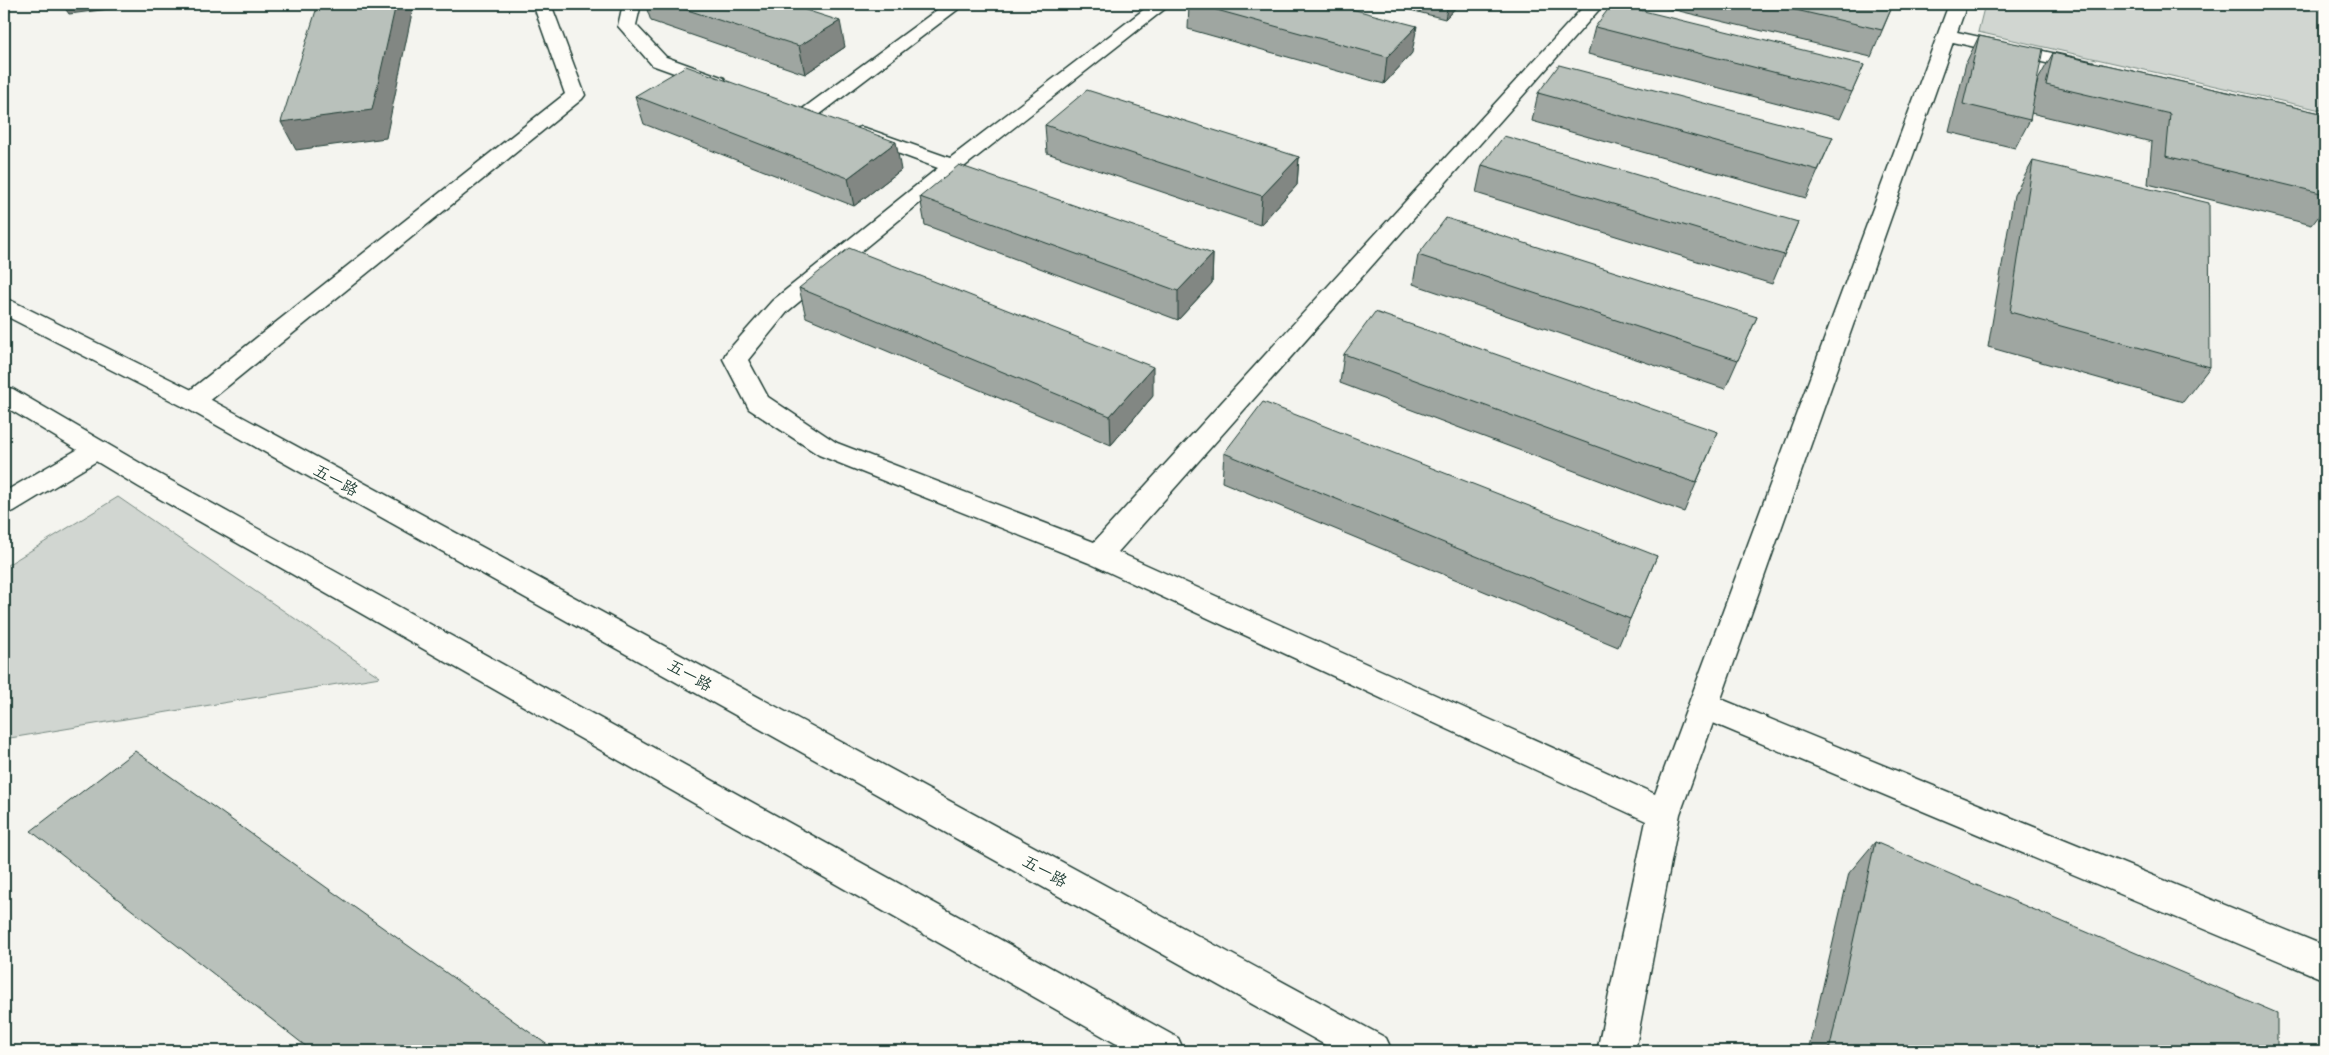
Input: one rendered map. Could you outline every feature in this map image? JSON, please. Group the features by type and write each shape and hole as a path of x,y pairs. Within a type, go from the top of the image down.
{"street":[{"path":"193,401 574,95 542,4"},
{"path":"632,4 627,26 659,61 743,91"},
{"path":"953,166 799,111 956,4"},
{"path":"1162,4 953,166 780,306 735,359 758,403 828,449 1098,555 1664,814"},
{"path":"1616,1051 1664,814 1958,4"},
{"path":"1098,555 1586,5"},
{"path":"1946,35 2102,69"},
{"name":"五一路","path":"4,306 193,401 1373,1051"},
{"path":"4,395 96,450 1165,1051"},
{"path":"4,504 96,450"},
{"path":"1704,706 2325,963"}],"shaded area":[{"path":"1985,4 2325,4 2325,111 1978,32"},
{"path":"118,497 380,677 4,739 4,567"}],"building":[{"path":"318,4 396,4 372,110 281,122"},
{"path":"669,4 787,4 840,21 799,46"},
{"path":"1195,4 1332,4 1417,26 1387,57"},
{"path":"1612,4 1864,65 1852,92 1595,27"},
{"path":"1770,4 1880,4 1892,7 1882,30"},
{"path":"1979,36 2043,49 2030,120 1963,104"},
{"path":"2053,53 2325,114 2325,194 2166,156 2170,114 2046,85"},
{"path":"1559,65 1833,137 1818,170 1538,93"},
{"path":"686,66 896,142 848,178 635,96"},
{"path":"1087,90 1299,157 1262,196 1045,125"},
{"path":"1504,136 1798,222 1784,255 1482,165"},
{"path":"2033,161 2209,203 2210,367 2010,312"},
{"path":"959,165 1213,254 1178,291 920,197"},
{"path":"1446,218 1757,317 1738,360 1418,255"},
{"path":"849,248 1153,367 1110,416 799,288"},
{"path":"1375,312 1718,432 1696,483 1344,354"},
{"path":"1263,402 1657,556 1630,619 1224,453"},
{"path":"135,751 556,1051 312,1051 31,831"},
{"path":"1875,842 2277,1013 2277,1051 1829,1051"}]}
